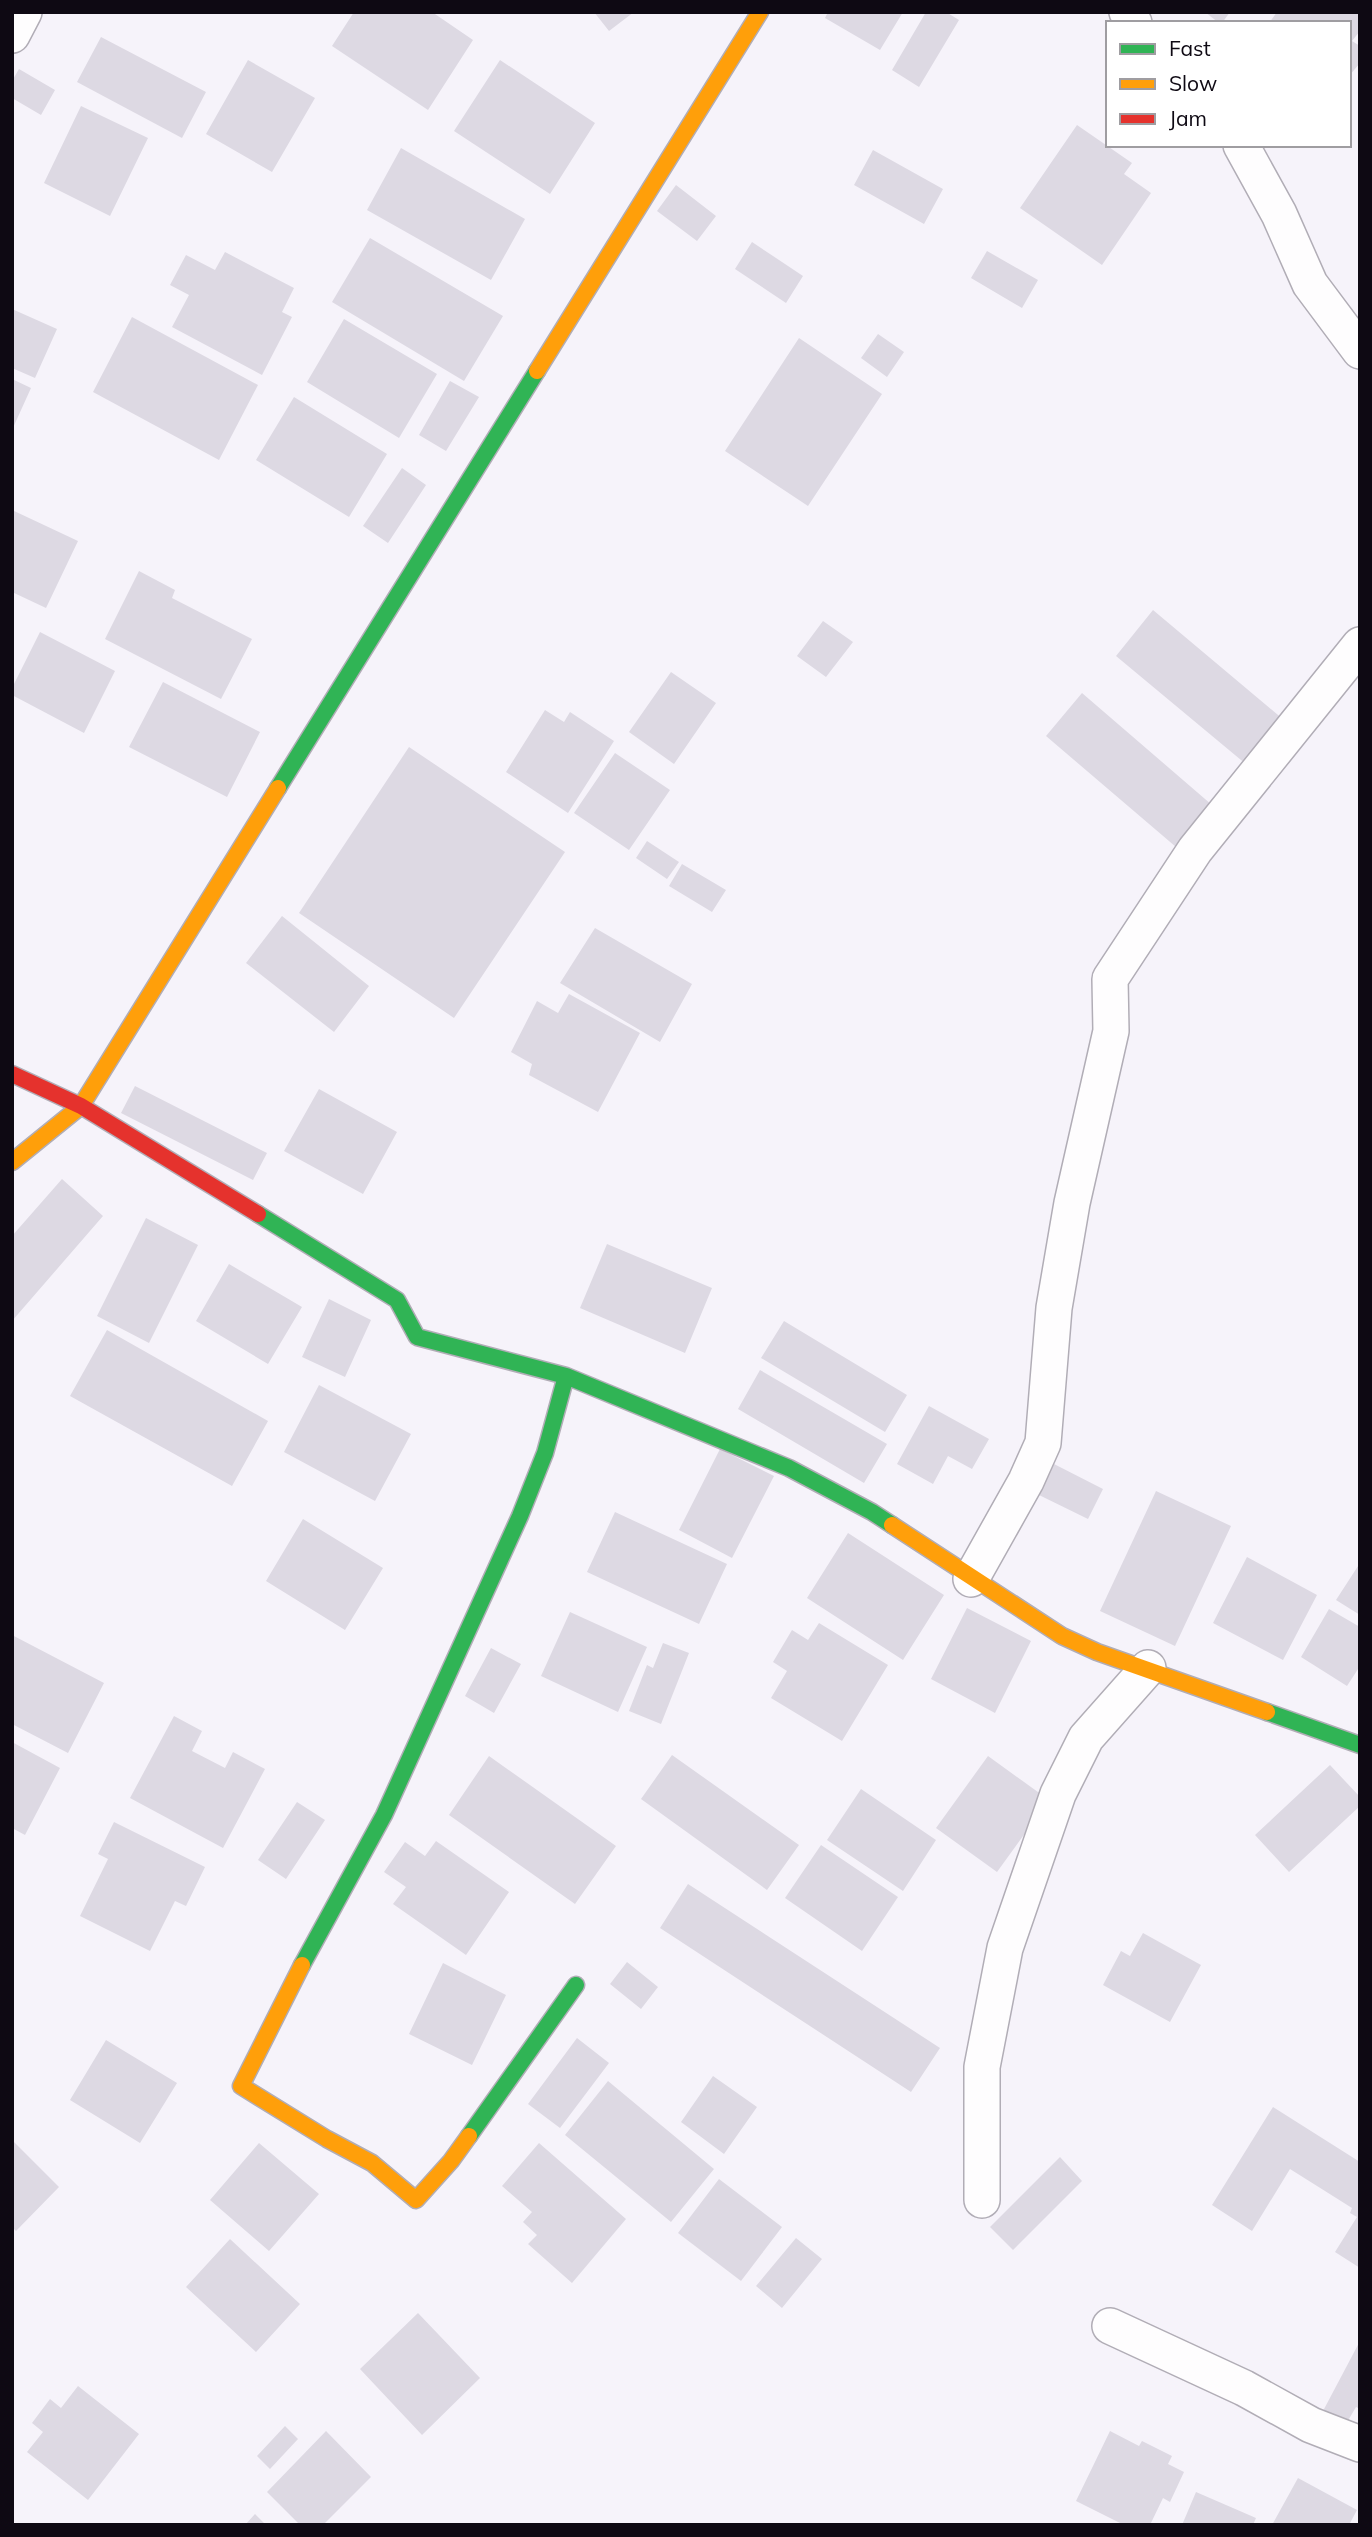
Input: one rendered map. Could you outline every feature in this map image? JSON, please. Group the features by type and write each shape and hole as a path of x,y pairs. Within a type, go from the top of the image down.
{"street":[{"path":"12,35 24,12"},
{"path":"12,1162 80,1105 760,12"},
{"path":"1242,147 1279,214 1310,284 1360,351"},
{"path":"971,1579 1026,1481 1043,1443 1054,1308 1072,1203 1111,1031 1110,979 1195,850 1360,645"},
{"path":"12,1074 80,1105 397,1300 417,1337 566,1376 789,1468 872,1511 971,1579 1062,1636 1360,1745"},
{"path":"566,1376 545,1453 520,1516 384,1815 304,1962 241,2086 327,2140 372,2163 416,2200 451,2161 576,1985"},
{"path":"982,2200 982,2067 1005,1948 1058,1794 1086,1738 1148,1668"},
{"path":"1110,2326 1244,2388 1311,2425 1360,2444"}],"building":[{"path":"354,12 432,12 473,40 428,110 332,46"},
{"path":"594,12 634,12 609,31"},
{"path":"828,12 903,12 880,50 825,18"},
{"path":"926,12 946,12 959,20 919,87 892,70"},
{"path":"1205,12 1230,12 1223,21 1216,21"},
{"path":"1277,12 1360,12 1360,31 1352,41 1360,46 1360,63 1351,74 1351,21 1270,21"},
{"path":"101,37 206,92 182,138 77,82"},
{"path":"248,60 315,98 272,172 206,134"},
{"path":"500,60 595,123 550,194 454,131"},
{"path":"19,69 55,90 41,115 12,98 12,81"},
{"path":"81,106 148,138 110,216 44,183"},
{"path":"1077,125 1132,163 1124,174 1151,193 1102,265 1020,208"},
{"path":"401,148 525,219 491,280 367,210"},
{"path":"873,150 943,189 924,224 854,185"},
{"path":"676,185 716,216 697,241 657,211"},
{"path":"370,238 503,316 464,381 332,302"},
{"path":"752,242 803,276 786,303 735,269"},
{"path":"987,251 1038,280 1022,308 971,278"},
{"path":"225,252 294,288 282,312 292,317 262,375 172,327 189,295 170,285 186,255 215,270"},
{"path":"12,309 57,329 35,378 12,368"},
{"path":"132,317 258,385 219,460 93,392"},
{"path":"344,319 437,374 399,438 307,382"},
{"path":"878,334 904,352 887,377 861,358"},
{"path":"799,338 882,394 808,506 725,451"},
{"path":"12,379 31,388 12,430"},
{"path":"450,381 479,397 446,451 419,435"},
{"path":"294,397 387,454 349,517 256,460"},
{"path":"402,468 426,485 388,543 363,526"},
{"path":"12,510 78,541 46,608 12,592"},
{"path":"139,571 175,590 172,598 252,639 221,699 105,639"},
{"path":"1153,610 1284,720 1247,765 1116,656"},
{"path":"823,621 853,642 826,677 797,656"},
{"path":"40,632 115,671 84,733 12,695 12,688"},
{"path":"671,672 716,703 674,764 629,732"},
{"path":"163,682 260,732 227,797 129,747"},
{"path":"1082,693 1212,805 1176,847 1046,736"},
{"path":"545,710 564,722 570,712 614,741 568,813 506,772"},
{"path":"409,747 565,852 454,1018 299,913"},
{"path":"615,753 670,790 629,850 574,813"},
{"path":"647,841 679,862 667,879 636,858"},
{"path":"682,864 726,890 712,912 669,886"},
{"path":"282,916 369,986 334,1032 246,963"},
{"path":"595,928 692,984 660,1042 560,983"},
{"path":"569,994 640,1033 598,1112 529,1075 532,1064 511,1052 537,1001 558,1013"},
{"path":"135,1086 267,1153 253,1180 121,1113"},
{"path":"319,1089 397,1132 363,1194 284,1151"},
{"path":"62,1179 103,1216 12,1321 12,1236"},
{"path":"146,1218 198,1245 149,1343 97,1316"},
{"path":"607,1244 712,1288 685,1353 580,1308"},
{"path":"229,1264 302,1307 268,1364 196,1321"},
{"path":"329,1299 371,1320 345,1377 302,1357"},
{"path":"784,1321 907,1395 885,1432 761,1358"},
{"path":"107,1330 268,1421 232,1486 70,1396"},
{"path":"760,1370 887,1444 864,1483 738,1409"},
{"path":"319,1385 411,1434 375,1501 284,1452"},
{"path":"929,1406 989,1439 972,1469 948,1456 933,1484 897,1464"},
{"path":"720,1449 774,1476 732,1558 679,1530"},
{"path":"1054,1464 1103,1489 1088,1519 1039,1495"},
{"path":"1156,1491 1231,1526 1175,1646 1100,1611"},
{"path":"615,1512 727,1564 699,1624 587,1572"},
{"path":"303,1519 383,1568 345,1630 266,1581"},
{"path":"848,1533 944,1595 903,1660 807,1598"},
{"path":"1247,1557 1317,1595 1283,1660 1213,1623"},
{"path":"1360,1563 1360,1615 1336,1600"},
{"path":"967,1608 1031,1641 995,1713 931,1679"},
{"path":"1329,1609 1360,1627 1360,1666 1347,1686 1301,1657"},
{"path":"570,1612 647,1647 618,1712 541,1676"},
{"path":"819,1623 888,1665 842,1741 771,1698 787,1671 773,1662 792,1630 808,1640"},
{"path":"12,1635 104,1683 68,1753 12,1724"},
{"path":"663,1643 689,1653 661,1724 629,1711 647,1665 653,1668"},
{"path":"491,1648 521,1664 494,1713 465,1696"},
{"path":"174,1716 202,1731 192,1751 225,1768 233,1752 265,1769 223,1848 130,1798"},
{"path":"12,1742 60,1768 25,1835 12,1828"},
{"path":"672,1755 799,1845 767,1890 641,1799"},
{"path":"489,1756 616,1846 575,1904 449,1815"},
{"path":"988,1756 1049,1800 997,1872 936,1828"},
{"path":"1330,1765 1360,1797 1360,1806 1289,1872 1255,1835"},
{"path":"861,1789 936,1840 903,1891 827,1840"},
{"path":"297,1802 325,1820 286,1879 258,1860"},
{"path":"114,1822 205,1867 186,1906 175,1901 150,1951 80,1916 108,1859 98,1854"},
{"path":"436,1841 509,1892 466,1955 393,1904 406,1887 384,1872 405,1842 425,1856"},
{"path":"821,1845 898,1897 862,1951 785,1898"},
{"path":"688,1884 940,2048 911,2092 660,1928"},
{"path":"1143,1933 1201,1965 1170,2022 1103,1985 1121,1951 1130,1956"},
{"path":"627,1962 658,1987 641,2009 610,1984"},
{"path":"443,1963 506,1995 472,2065 409,2034"},
{"path":"577,2038 609,2063 560,2128 528,2104"},
{"path":"106,2040 177,2083 140,2143 70,2100"},
{"path":"713,2076 757,2107 724,2154 681,2122"},
{"path":"608,2081 714,2169 671,2222 565,2135"},
{"path":"1273,2107 1360,2162 1360,2268 1335,2252 1357,2217 1350,2213 1352,2208 1290,2169 1252,2231 1212,2205"},
{"path":"12,2140 59,2187 16,2231 12,2227"},
{"path":"259,2143 319,2194 269,2251 210,2200"},
{"path":"539,2143 626,2219 572,2283 528,2244 537,2235 523,2222 532,2212 502,2186"},
{"path":"1060,2157 1082,2181 1013,2250 990,2227"},
{"path":"719,2179 782,2227 741,2281 678,2233"},
{"path":"796,2238 822,2259 782,2308 756,2286"},
{"path":"230,2239 300,2304 256,2352 186,2287"},
{"path":"418,2313 480,2378 422,2435 360,2369"},
{"path":"1360,2341 1360,2409 1356,2407 1346,2424 1323,2411"},
{"path":"78,2386 139,2434 88,2500 27,2452 43,2432 32,2423 50,2399 61,2408"},
{"path":"285,2426 298,2439 270,2469 257,2456"},
{"path":"326,2431 371,2477 323,2525 300,2525 267,2492"},
{"path":"1110,2431 1139,2446 1142,2441 1172,2456 1168,2464 1184,2472 1170,2502 1163,2498 1150,2525 1124,2525 1076,2501"},
{"path":"1298,2478 1357,2510 1349,2525 1272,2525"},
{"path":"1196,2492 1256,2518 1253,2525 1182,2525"},
{"path":"255,2514 266,2525 245,2525"}],"traffic: fast":[{"path":"278,788 537,371"},
{"path":"258,1214 397,1300 417,1337 566,1376 789,1468 892,1525"},
{"path":"302,1965 384,1815 520,1516 545,1453 566,1376"},
{"path":"1267,1712 1360,1745"},
{"path":"469,2136 576,1985"}],"traffic: slow":[{"path":"537,371 760,12"},
{"path":"12,1162 81,1106 278,788"},
{"path":"892,1525 1062,1636 1097,1652 1267,1712"},
{"path":"302,1965 241,2086 327,2139 372,2163 416,2200 469,2136"}],"traffic: jam":[{"path":"12,1074 81,1106 258,1214"}]}
